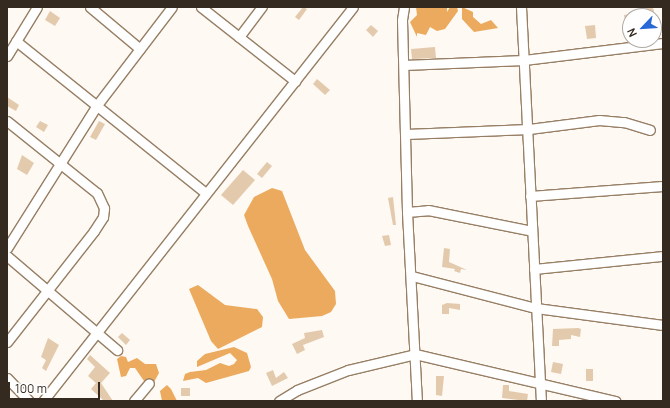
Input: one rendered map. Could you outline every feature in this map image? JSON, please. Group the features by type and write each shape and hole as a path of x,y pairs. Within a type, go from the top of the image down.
{"street":[{"path":"7,56 37,7"},
{"path":"90,7 140,49"},
{"path":"7,248 97,105 172,7"},
{"path":"201,7 295,81"},
{"path":"239,37 262,7"},
{"path":"43,401 353,7"},
{"path":"404,7 407,212 412,276 417,401"},
{"path":"521,7 529,129 530,196 541,401"},
{"path":"16,41 206,193"},
{"path":"404,65 524,60 663,43"},
{"path":"406,134 529,129 599,120 624,122 650,130"},
{"path":"7,121 60,165 97,193 102,199 103,217 48,291 7,342"},
{"path":"530,196 663,186"},
{"path":"407,212 428,210 532,231"},
{"path":"7,256 117,350"},
{"path":"534,269 663,256"},
{"path":"412,276 536,308 663,325"},
{"path":"279,401 297,390 348,370 415,354 616,401"},
{"path":"7,378 29,401"},
{"path":"134,401 149,383"}],"shaded area":[{"path":"416,7 447,7 447,12 450,7 457,7 458,11 445,29 437,31 430,27 426,35 417,33 417,37 410,22 417,15"},
{"path":"462,7 473,12 473,17 481,24 491,20 498,28 474,32 462,19"},
{"path":"272,188 282,191 305,250 335,291 336,304 331,312 322,316 289,319 278,301 272,279 248,226 244,215 254,197"},
{"path":"198,285 225,305 257,309 263,317 262,327 218,349 211,341 189,289"},
{"path":"234,347 247,353 251,367 249,371 206,383 198,378 183,381 185,374 190,372 206,370 220,363 229,366 234,364 237,360 230,353 197,367 197,361 205,354"},
{"path":"121,356 126,357 128,362 137,358 145,364 156,364 159,373 154,382 144,381 135,368 130,368 126,376 121,377 117,359"},
{"path":"167,385 171,389 177,401 162,401 160,391"}],"building":[{"path":"648,5 652,8 644,8"},
{"path":"303,7 307,9 299,20 295,17"},
{"path":"50,11 60,18 55,26 45,20"},
{"path":"371,25 378,31 373,37 366,30"},
{"path":"595,25 596,38 587,39 585,26"},
{"path":"435,47 436,58 412,59 411,49"},
{"path":"317,79 330,90 325,95 313,84"},
{"path":"7,97 19,105 16,111 7,106"},
{"path":"40,121 48,125 44,132 36,127"},
{"path":"99,121 105,124 96,140 90,137"},
{"path":"22,155 34,163 27,175 17,169"},
{"path":"267,162 272,166 262,178 257,174"},
{"path":"243,170 255,180 233,205 221,195"},
{"path":"393,197 396,225 393,225 388,198"},
{"path":"389,235 391,245 385,246 382,236"},
{"path":"444,248 450,249 449,262 467,270 461,269 460,273 454,271 455,269 442,267"},
{"path":"447,303 460,304 460,310 449,308 449,314 442,314 442,305"},
{"path":"578,328 581,329 580,337 571,335 571,339 559,340 559,346 552,346 553,329"},
{"path":"322,330 324,337 303,345 305,350 297,354 292,344 305,338 304,333"},
{"path":"122,333 130,340 126,345 118,337"},
{"path":"48,338 59,345 46,371 42,368 46,360 41,357"},
{"path":"90,355 110,373 101,383 113,401 104,401 91,389 96,383 88,376 95,367 87,359"},
{"path":"553,362 563,364 561,374 551,372"},
{"path":"586,369 593,369 593,381 586,381"},
{"path":"273,370 276,378 284,372 288,378 272,386 266,373"},
{"path":"436,376 444,376 442,396 436,395"},
{"path":"503,385 509,385 509,391 528,394 527,401 502,398"},
{"path":"181,388 190,388 190,396 181,396"}]}
